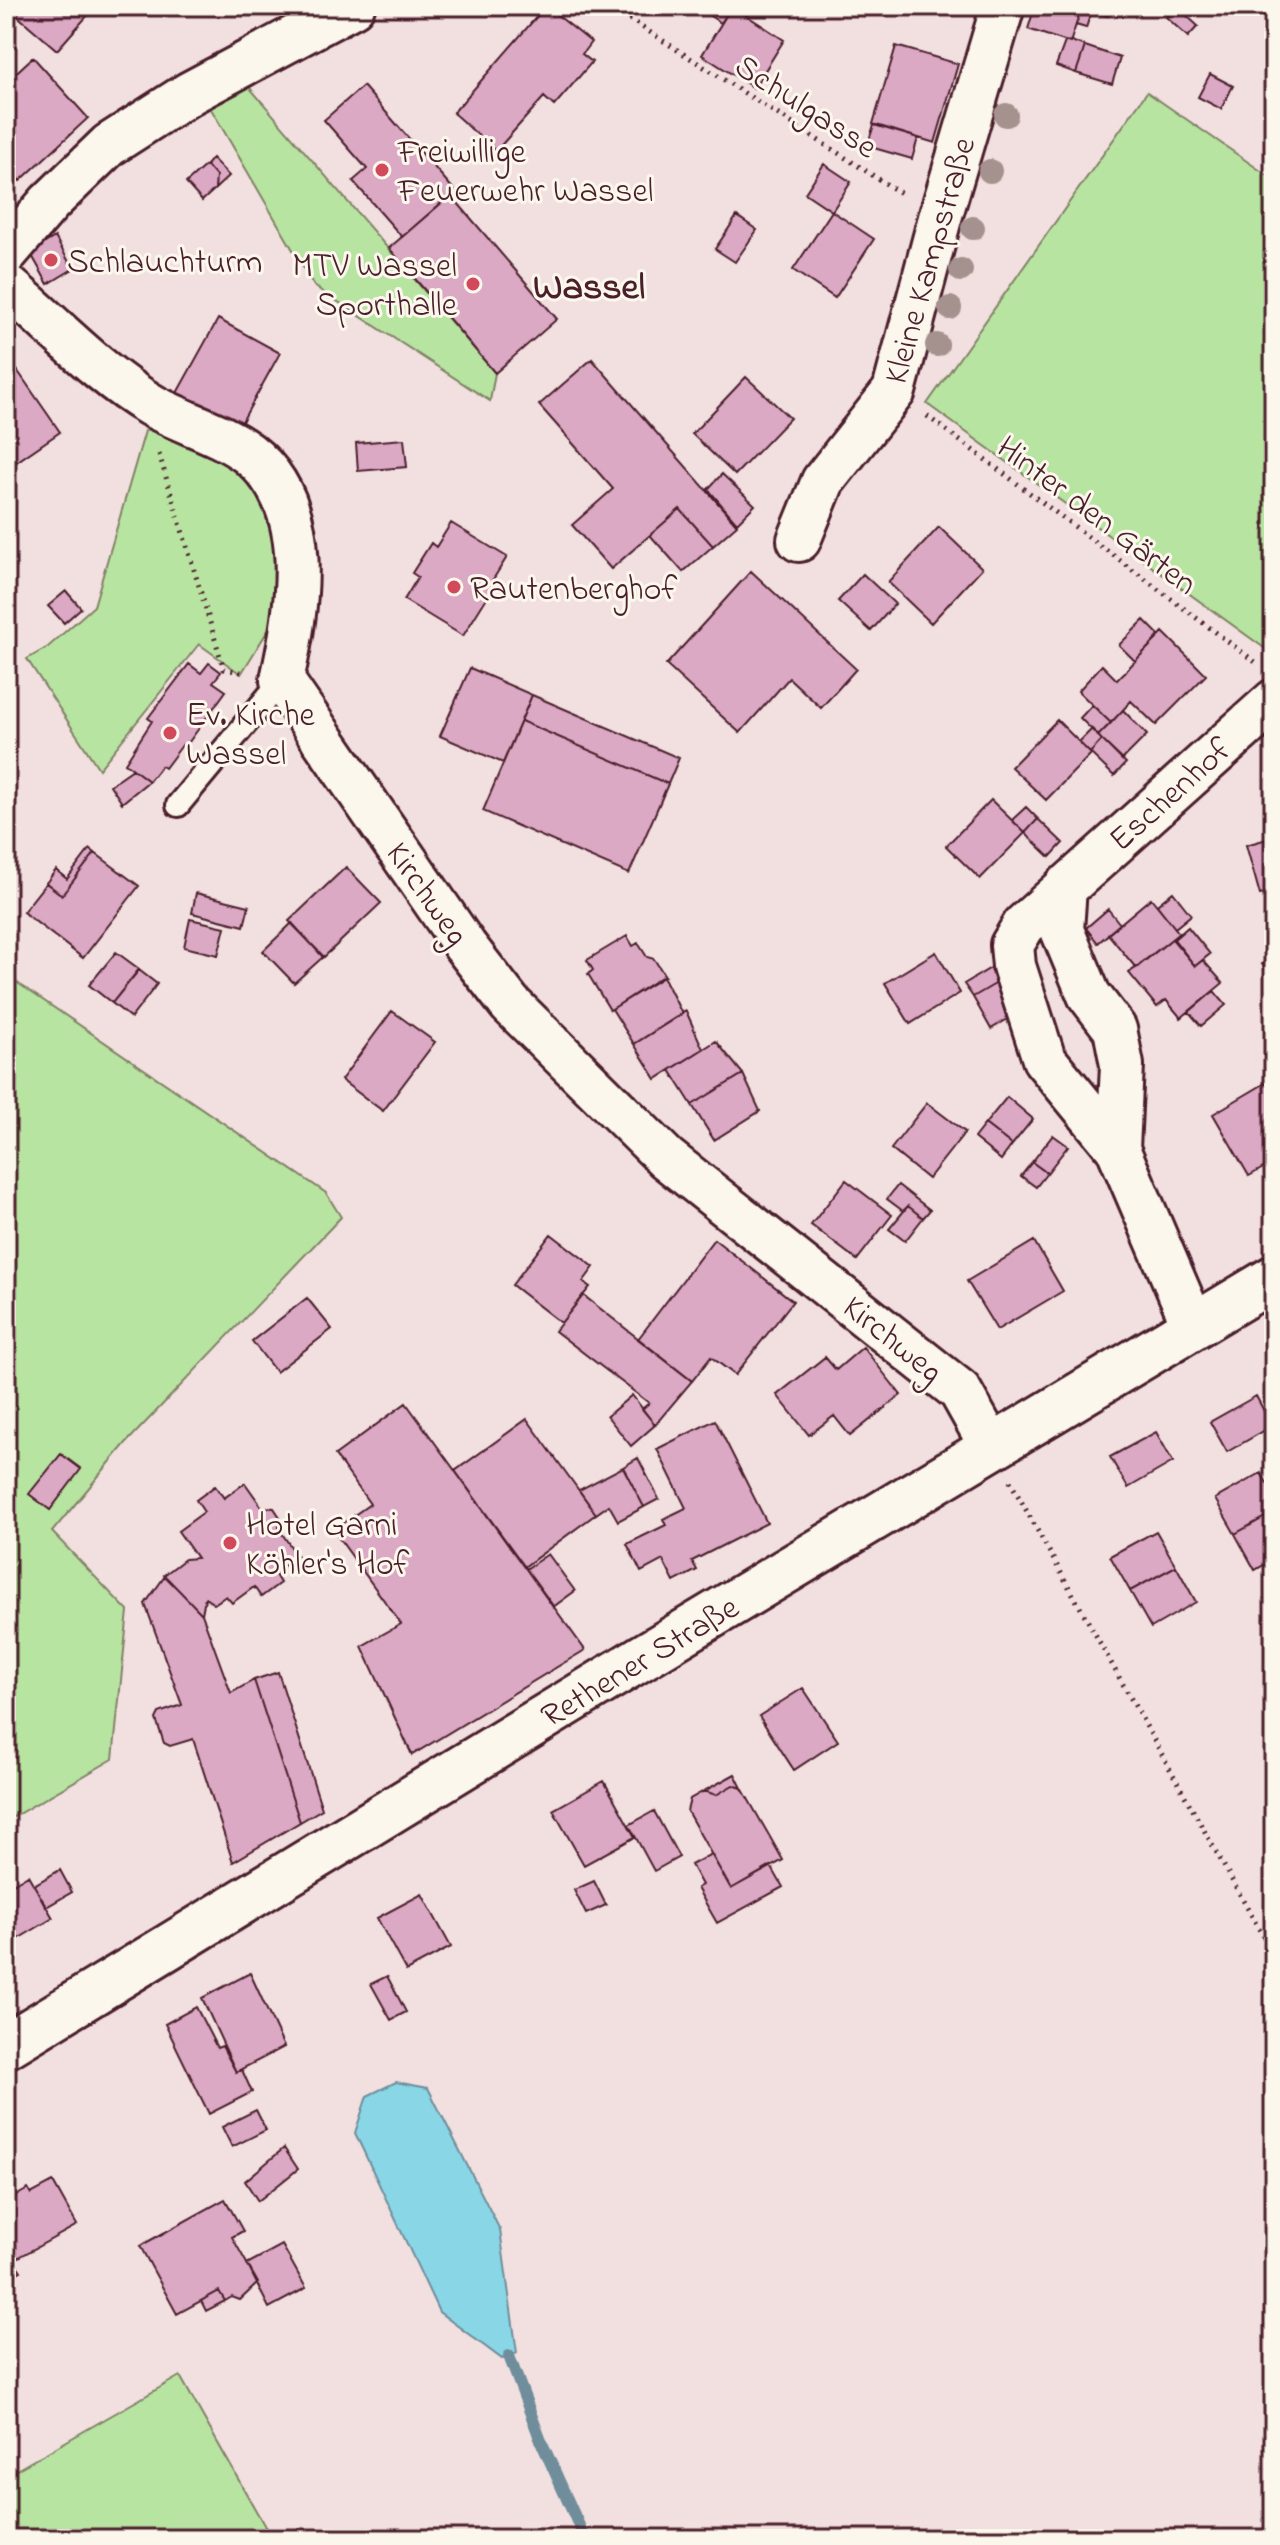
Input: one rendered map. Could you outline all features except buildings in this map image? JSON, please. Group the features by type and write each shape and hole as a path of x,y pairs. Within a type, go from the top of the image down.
{"main road":[{"name":"Rethener Straße","path":"6,2046 1274,1278"}],"street":[{"path":"6,253 50,202 109,145 190,93 353,6"},
{"name":"Kleine Kampstraße","path":"799,540 823,481 894,391 940,218 1003,6"},
{"path":"6,285 149,404 247,452 268,472 280,490 295,537 297,565 290,645 282,680"},
{"name":"Kirchweg","path":"282,680 465,946 510,1004 666,1158 960,1391 992,1448"},
{"name":"Eschenhof","path":"1194,1327 1118,1149 1044,1059 1014,966 1012,945 1024,925 1268,684"},
{"name":"Eschenhof","path":"1065,887 1062,930 1089,995 1115,1029 1122,1065 1118,1149"}],"lane":[{"path":"178,805 282,680"}],"path":[{"name":"Schulgasse","path":"609,6 940,218"},
{"name":"Hinter den Gärten","path":"894,391 1268,684"},
{"path":"149,404 146,412 224,669 282,680"},
{"path":"992,1448 1274,1956"}],"green space":[{"path":"243,80 495,373 490,401 314,286 207,102"},
{"path":"1147,92 1274,180 1274,655 927,404"},
{"path":"159,424 204,443 269,494 284,567 270,627 241,674 199,644 99,769 27,659 48,647 94,606 145,431"},
{"path":"6,975 326,1193 341,1217 126,1443 52,1532 128,1611 113,1759 6,1821"},
{"path":"180,2376 272,2539 6,2539 6,2476"}],"water":[{"path":"396,2082 428,2088 500,2230 517,2353 502,2359 439,2312 355,2133 367,2096"}],"waterway":[{"path":"509,2356 541,2441 585,2539"}],"place":[{"name":"Freiwillige Feuerwehr Wassel","path":"382,170"},
{"name":"Schlauchturm","path":"51,260"},
{"name":"MTV Wassel Sporthalle","path":"473,284"},
{"name":"Rautenberghof","path":"454,587"},
{"name":"Ev. Kirche Wassel","path":"170,733"},
{"name":"Hotel Garni Köhler's Hof","path":"230,1543"}],"district":[{"name":"Wassel","path":"589,285"}]}
